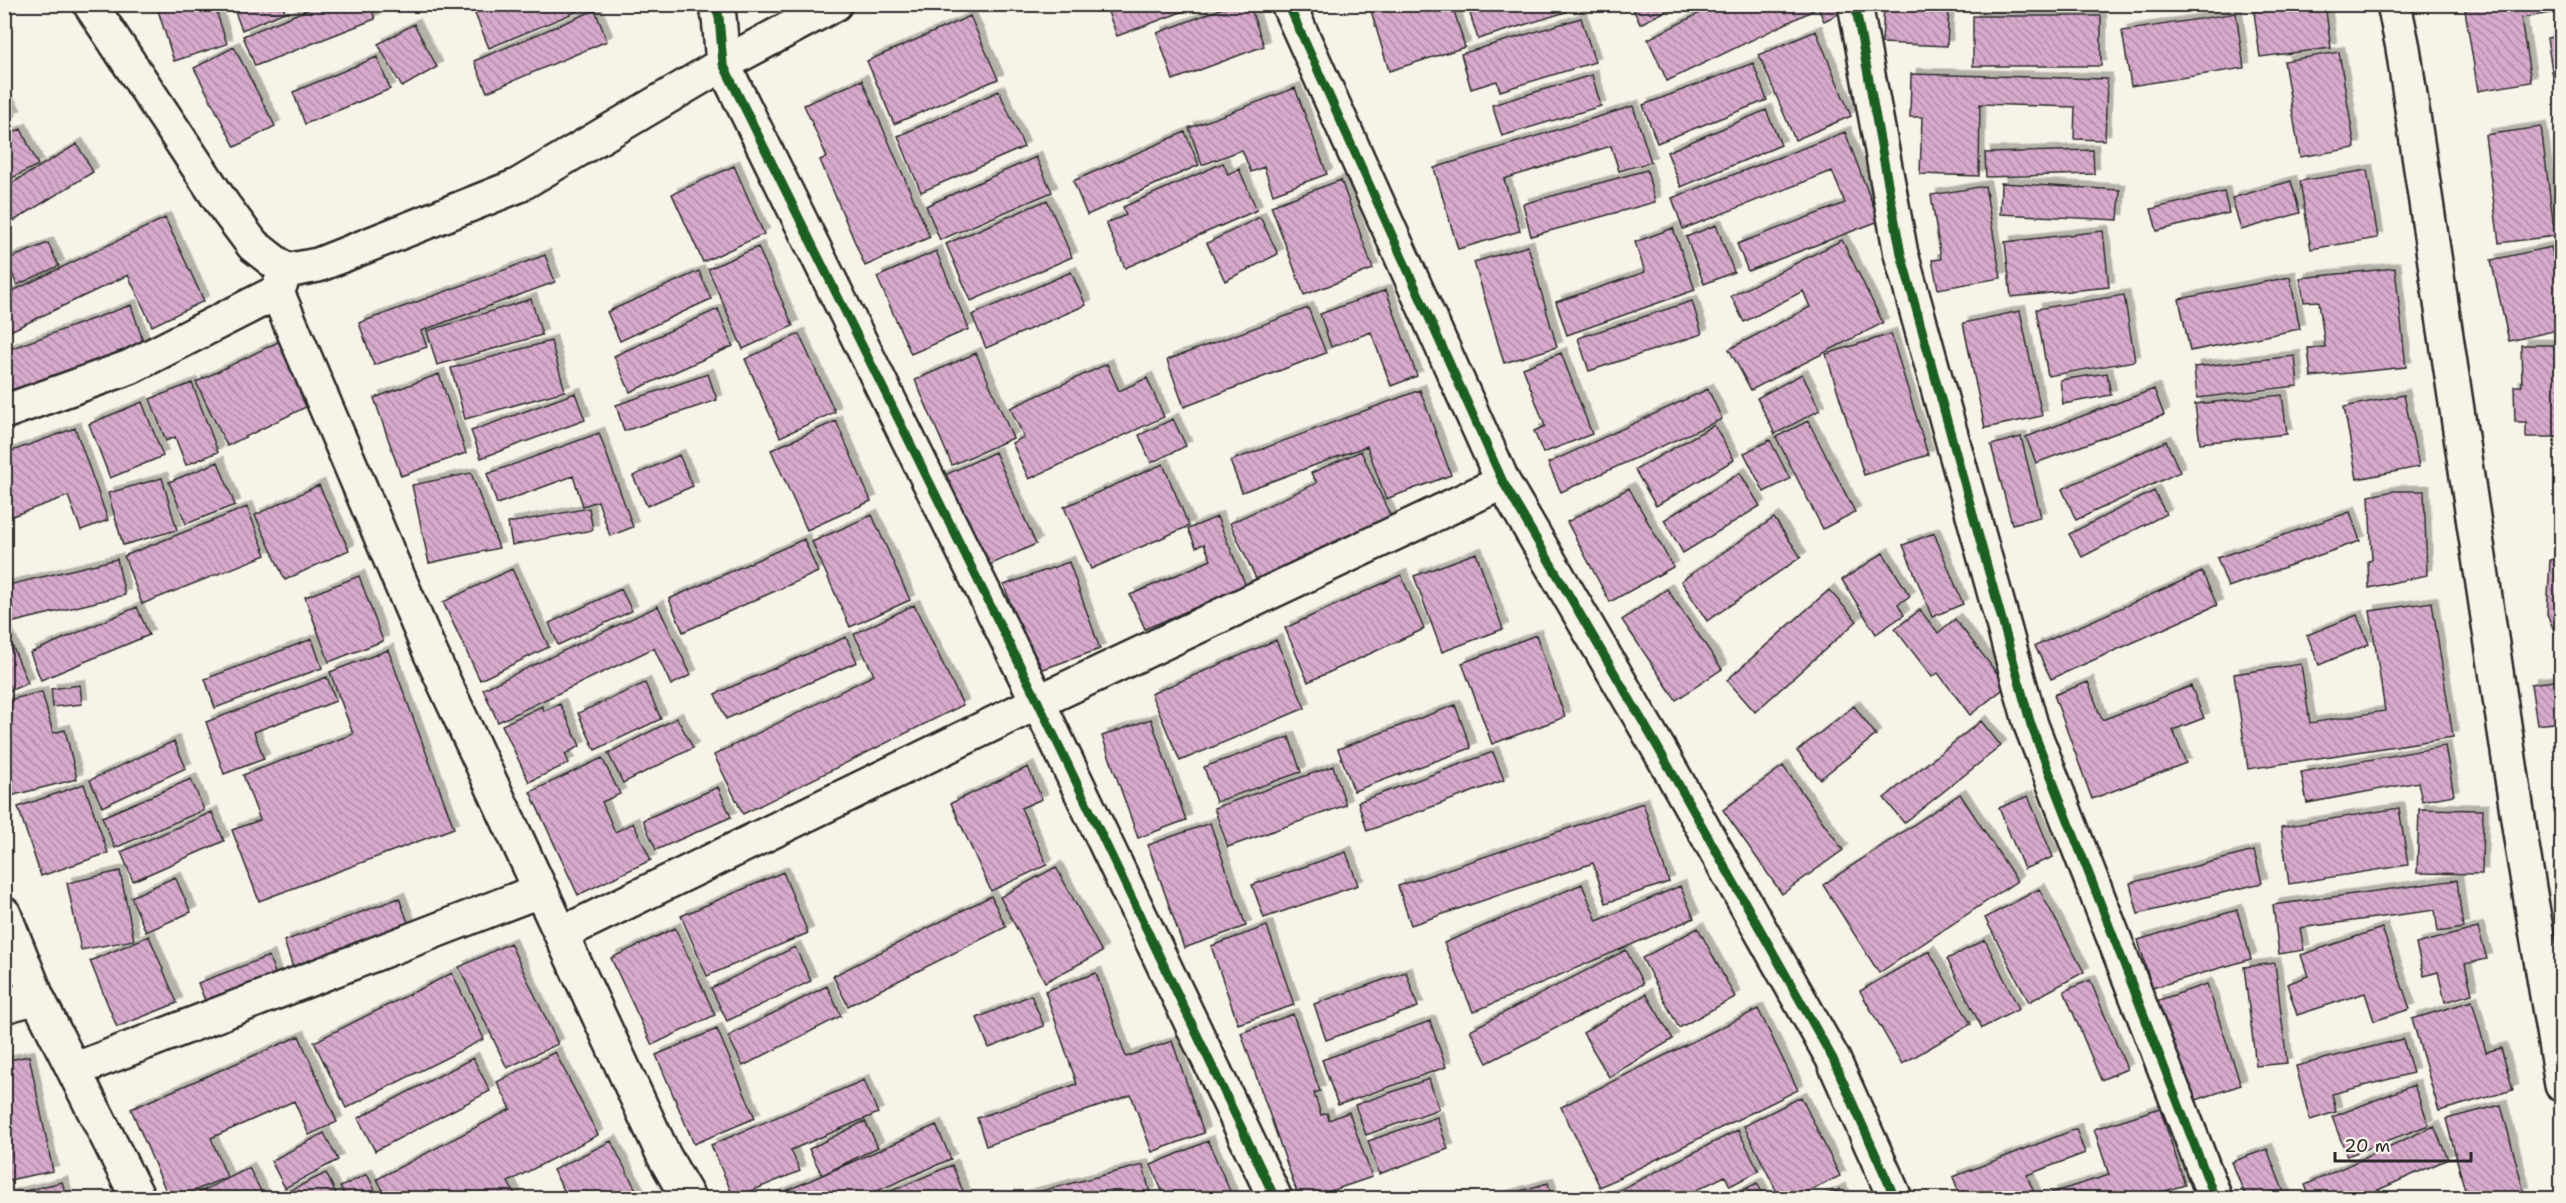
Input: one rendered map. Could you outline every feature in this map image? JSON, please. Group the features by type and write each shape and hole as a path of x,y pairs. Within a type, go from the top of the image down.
{"street":[{"path":"90,4 224,206 281,282 430,652 664,1156 688,1198"},
{"path":"715,4 719,17 723,64 1038,702 1275,1198"},
{"path":"4,412 130,367 281,282 318,265 517,186 723,64 835,4"},
{"path":"1288,4 1503,482 1657,746 1833,1059 1895,1198"},
{"path":"1855,4 1901,254 2031,724 2216,1198"},
{"path":"2394,4 2403,48 2523,852 2562,1085"},
{"path":"561,934 1038,702 1503,482"},
{"path":"74,1070 541,890"},
{"path":"4,914 37,997 138,1198"},
{"path":"4,1006 37,997"}],"building":[{"path":"156,4 214,4 227,44 174,61"},
{"path":"254,4 282,4 285,12 242,30 235,12"},
{"path":"321,4 370,4 375,19 255,66 243,36"},
{"path":"471,4 592,4 593,5 489,48"},
{"path":"1105,4 1203,4 1117,36"},
{"path":"1234,4 1249,4 1264,46 1173,80 1157,33"},
{"path":"1369,4 1452,4 1465,47 1389,71"},
{"path":"1467,4 1564,4 1566,12 1478,39"},
{"path":"1631,4 1680,4 1640,24"},
{"path":"1718,4 1855,4 1855,6 1824,21 1818,8 1667,81 1648,39"},
{"path":"1884,4 1949,4 1947,46 1882,43"},
{"path":"2253,4 2325,4 2331,48 2260,57"},
{"path":"2464,4 2562,4 2562,11 2521,18 2531,82 2478,91"},
{"path":"595,10 607,41 487,92 474,61"},
{"path":"2236,13 2244,68 2131,86 2122,31"},
{"path":"970,16 998,79 894,124 867,61"},
{"path":"1973,16 2101,16 2101,66 1973,66"},
{"path":"1581,18 1595,62 1500,91 1497,81 1471,89 1461,54"},
{"path":"414,24 437,67 402,87 378,44"},
{"path":"1816,31 1851,116 1795,140 1759,55"},
{"path":"2562,35 2562,75 2553,77 2547,38"},
{"path":"234,47 275,126 235,147 194,68"},
{"path":"2339,52 2355,148 2300,157 2284,61"},
{"path":"377,57 390,89 305,124 293,92"},
{"path":"1753,63 1767,100 1657,143 1643,105"},
{"path":"1911,74 2107,79 2105,140 2074,139 2075,107 1980,104 1979,176 1920,174 1922,117 1910,117"},
{"path":"1592,75 1601,106 1502,136 1492,105"},
{"path":"862,80 930,237 865,266 820,160 827,157 804,105"},
{"path":"1295,88 1327,174 1273,194 1264,167 1251,172 1242,150 1202,165 1189,128"},
{"path":"999,91 1024,147 921,192 898,136"},
{"path":"4,97 15,115 4,121"},
{"path":"1633,106 1651,162 1619,171 1611,146 1504,179 1520,231 1458,249 1434,168"},
{"path":"1766,110 1781,145 1681,187 1667,152"},
{"path":"2541,127 2555,236 2499,243 2485,135"},
{"path":"21,129 38,165 4,182 4,136"},
{"path":"1185,132 1199,165 1087,215 1073,181"},
{"path":"1845,132 1879,221 1748,271 1737,244 1845,203 1832,171 1683,229 1672,198"},
{"path":"77,144 93,172 4,227 4,188"},
{"path":"2093,150 2094,174 1986,177 1985,153"},
{"path":"1036,157 1052,192 940,240 926,206"},
{"path":"1223,163 1228,174 1239,169 1257,210 1125,268 1106,223 1126,215 1123,207"},
{"path":"734,166 764,234 703,262 672,194"},
{"path":"1647,170 1655,202 1531,236 1523,204"},
{"path":"2367,170 2378,238 2311,249 2300,181"},
{"path":"1341,180 1373,269 1304,295 1271,206"},
{"path":"2291,181 2300,213 2241,230 2232,198"},
{"path":"2001,183 2120,190 2118,220 2000,214"},
{"path":"1985,186 2001,278 1938,289 1932,260 1941,259 1931,195"},
{"path":"2224,192 2229,213 2157,231 2151,209"},
{"path":"1047,200 1072,257 971,301 946,244"},
{"path":"1260,217 1278,254 1225,281 1207,243"},
{"path":"165,218 204,301 152,326 128,275 4,334 4,295"},
{"path":"1716,225 1734,272 1704,284 1686,237"},
{"path":"1673,228 1695,290 1567,335 1556,302 1645,272 1635,242"},
{"path":"2103,231 2109,287 2011,297 2005,242"},
{"path":"1842,240 1883,323 1751,390 1729,349 1810,307 1803,291 1744,322 1731,296"},
{"path":"48,243 59,266 17,285 6,260"},
{"path":"1528,246 1557,347 1504,363 1474,262"},
{"path":"758,247 793,326 743,349 708,269"},
{"path":"2551,247 2562,294 2562,329 2509,341 2491,260"},
{"path":"936,251 969,329 911,354 877,277"},
{"path":"545,255 555,282 421,331 427,347 374,365 359,323"},
{"path":"2395,268 2406,367 2311,377 2308,348 2325,347 2319,301 2304,302 2300,278"},
{"path":"699,271 711,299 620,341 607,312"},
{"path":"1071,272 1086,305 986,348 972,315"},
{"path":"2290,277 2300,329 2190,351 2179,299"},
{"path":"1386,290 1417,376 1391,386 1371,332 1331,347 1320,314"},
{"path":"2124,295 2135,361 2048,376 2036,309"},
{"path":"531,299 542,335 437,365 427,331"},
{"path":"1692,301 1702,334 1589,371 1578,338"},
{"path":"131,305 146,350 4,402 4,351"},
{"path":"1308,308 1326,353 1184,407 1167,360"},
{"path":"718,309 733,346 630,392 614,356"},
{"path":"2020,311 2042,416 1985,428 1963,323"},
{"path":"799,334 835,412 780,437 745,359"},
{"path":"1891,334 1928,455 1864,475 1826,354"},
{"path":"280,341 312,404 227,446 196,382"},
{"path":"551,341 565,391 465,419 451,368"},
{"path":"2521,345 2562,345 2562,437 2526,437 2526,422 2515,422 2514,386 2522,386"},
{"path":"976,353 1013,438 952,465 915,380"},
{"path":"1561,353 1592,434 1543,453 1534,431 1545,426 1523,368"},
{"path":"2295,356 2298,386 2197,398 2194,367"},
{"path":"1107,364 1119,391 1147,378 1164,417 1029,479 1012,443 1024,437 1010,408"},
{"path":"2107,373 2111,395 2063,404 2060,380"},
{"path":"439,374 466,453 401,476 374,398"},
{"path":"708,374 717,400 624,431 616,405"},
{"path":"1802,374 1820,410 1775,434 1757,398"},
{"path":"192,383 218,452 186,465 175,437 166,441 150,399"},
{"path":"1708,389 1722,419 1561,492 1548,463"},
{"path":"2154,389 2164,415 2036,463 2026,437"},
{"path":"1420,390 1451,475 1386,499 1367,446 1242,492 1230,461"},
{"path":"575,393 585,420 481,458 471,431"},
{"path":"2282,395 2287,434 2200,443 2195,404"},
{"path":"2404,395 2419,467 2357,479 2344,407"},
{"path":"142,402 163,456 110,478 89,424"},
{"path":"1173,419 1186,446 1151,463 1139,435"},
{"path":"836,421 871,501 807,530 771,450"},
{"path":"1808,421 1855,512 1823,529 1776,437"},
{"path":"1714,425 1734,460 1656,506 1635,470"},
{"path":"75,428 108,520 81,530 68,496 4,519 4,454"},
{"path":"599,433 633,527 610,536 598,501 583,506 573,476 497,504 487,474"},
{"path":"2021,437 2041,517 2012,524 1991,445"},
{"path":"1770,440 1790,479 1764,492 1744,453"},
{"path":"2166,441 2180,472 2076,520 2062,489"},
{"path":"1361,451 1395,526 1260,587 1230,523 1317,483 1311,473"},
{"path":"995,452 1036,544 974,572 934,480"},
{"path":"679,455 693,486 647,506 633,476"},
{"path":"218,462 235,505 186,524 169,482"},
{"path":"1163,464 1189,526 1091,569 1064,507"},
{"path":"471,473 499,548 429,563 412,485"},
{"path":"1740,473 1760,506 1683,553 1664,520"},
{"path":"162,478 177,530 123,545 108,493"},
{"path":"319,485 349,550 285,580 255,515"},
{"path":"1629,488 1673,567 1610,602 1567,522"},
{"path":"2154,491 2166,514 2082,557 2069,534"},
{"path":"2394,491 2424,491 2427,575 2369,588 2368,561 2372,560 2369,496"},
{"path":"247,507 266,555 142,604 124,556"},
{"path":"589,508 593,530 512,545 508,523"},
{"path":"2350,512 2360,541 2228,587 2217,558"},
{"path":"872,515 910,600 850,627 812,542"},
{"path":"1217,517 1246,586 1145,629 1130,595 1211,560 1204,544 1196,547 1188,529"},
{"path":"1774,518 1801,557 1707,621 1681,581"},
{"path":"1934,533 1963,604 1932,617 1903,545"},
{"path":"804,539 818,572 683,632 669,599"},
{"path":"1476,553 1503,629 1442,652 1414,576"},
{"path":"1883,553 1910,596 1898,604 1904,615 1876,634 1842,580"},
{"path":"117,559 125,595 10,623 4,598 4,586"},
{"path":"2562,559 2562,649 2547,614 2550,560"},
{"path":"1069,562 1100,649 1035,672 1004,585"},
{"path":"512,569 549,647 480,680 443,602"},
{"path":"2202,572 2217,605 2051,679 2035,646"},
{"path":"1401,575 1424,629 1308,682 1285,628"},
{"path":"359,576 383,641 329,662 305,597"},
{"path":"621,589 632,611 558,645 549,623"},
{"path":"1667,589 1722,669 1676,700 1622,620"},
{"path":"1829,590 1857,621 1755,712 1727,680"},
{"path":"2432,602 2453,737 2248,769 2234,674 2301,664 2310,723 2385,711 2370,611"},
{"path":"914,605 963,705 743,814 714,755 874,675 854,634"},
{"path":"658,606 691,675 671,685 654,648 498,722 483,689"},
{"path":"137,607 149,635 41,680 30,653"},
{"path":"1920,610 1938,633 1955,619 2007,686 1970,715 1938,673 1932,677 1895,629"},
{"path":"2357,615 2369,644 2319,665 2307,635"},
{"path":"4,626 28,683 4,693"},
{"path":"1536,635 1565,717 1492,744 1462,663"},
{"path":"846,637 857,662 726,719 715,694"},
{"path":"312,639 322,668 215,708 205,679"},
{"path":"1276,640 1305,708 1180,761 1151,694"},
{"path":"388,650 454,828 259,901 232,830 260,820 243,775 353,734 330,672"},
{"path":"327,677 336,701 254,732 264,759 224,774 206,722"},
{"path":"2562,680 2562,722 2537,725 2531,684"},
{"path":"2088,682 2102,720 2191,686 2204,718 2173,730 2186,763 2092,799 2054,695"},
{"path":"645,683 661,719 595,750 578,713"},
{"path":"80,685 82,704 53,707 51,689"},
{"path":"42,692 53,733 65,730 77,779 6,797 4,701"},
{"path":"560,704 580,746 565,754 569,763 529,782 502,725 542,706 544,711"},
{"path":"1455,705 1471,748 1354,791 1338,749"},
{"path":"1854,706 1876,735 1820,779 1797,751"},
{"path":"677,718 693,748 623,783 608,753"},
{"path":"1151,719 1186,820 1138,838 1102,736"},
{"path":"1981,721 2001,746 1904,823 1884,798"},
{"path":"1289,737 1301,772 1216,802 1204,767"},
{"path":"174,741 186,768 102,807 90,780"},
{"path":"2445,746 2454,795 2422,801 2418,782 2307,803 2301,772"},
{"path":"1493,752 1504,780 1367,831 1358,802"},
{"path":"602,758 620,794 602,802 615,832 633,823 651,860 578,895 530,792"},
{"path":"1333,766 1346,805 1228,847 1214,808"},
{"path":"1783,766 1843,850 1782,894 1723,810"},
{"path":"1028,767 1042,799 1021,808 1047,865 991,891 951,803"},
{"path":"191,779 204,810 115,848 102,817"},
{"path":"84,784 108,853 41,876 18,807"},
{"path":"718,787 731,817 656,850 643,820"},
{"path":"1960,794 2017,881 1879,973 1823,885"},
{"path":"2028,796 2053,857 2024,869 1999,808"},
{"path":"1643,803 1669,882 1606,903 1593,863 1411,925 1398,886"},
{"path":"2399,808 2408,865 2289,884 2281,827"},
{"path":"2419,809 2483,810 2482,874 2417,873"},
{"path":"212,812 224,841 133,881 121,852"},
{"path":"1210,823 1246,926 1184,948 1148,845"},
{"path":"2254,851 2262,883 2138,914 2130,883"},
{"path":"1346,852 1358,885 1264,918 1252,885"},
{"path":"1056,867 1102,952 1045,982 1000,897"},
{"path":"120,871 134,940 81,950 67,883"},
{"path":"783,872 808,933 707,976 681,916"},
{"path":"175,877 191,912 146,932 131,897"},
{"path":"2457,880 2463,928 2438,932 2435,910 2300,928 2304,950 2279,954 2273,905"},
{"path":"1582,884 1597,921 1680,886 1694,918 1473,1012 1444,943"},
{"path":"2039,889 2084,972 2029,1002 1985,918"},
{"path":"991,896 1006,927 848,1006 833,976"},
{"path":"399,898 414,938 298,982 284,941"},
{"path":"2237,910 2251,959 2152,988 2138,940"},
{"path":"1267,926 1294,1005 1238,1024 1211,946"},
{"path":"675,928 715,1015 652,1045 611,958"},
{"path":"1698,928 1735,997 1679,1028 1642,958"},
{"path":"2382,928 2410,1009 2374,1021 2365,993 2297,1015 2287,984 2308,976 2301,955"},
{"path":"2478,928 2487,959 2465,964 2472,994 2445,1002 2438,972 2424,976 2416,944"},
{"path":"149,936 177,1003 117,1027 90,961"},
{"path":"1985,940 2019,1009 1982,1028 1947,959"},
{"path":"510,943 558,1044 507,1068 459,967"},
{"path":"795,947 811,981 727,1021 711,988"},
{"path":"1626,950 1643,984 1487,1063 1470,1030"},
{"path":"1929,951 1971,1024 1902,1064 1860,991"},
{"path":"269,956 279,985 209,1011 198,983"},
{"path":"2275,963 2287,1063 2256,1066 2244,967"},
{"path":"1406,972 1418,1007 1326,1040 1314,1004"},
{"path":"452,973 484,1039 346,1108 314,1042"},
{"path":"1096,973 1126,1057 1172,1041 1204,1133 1152,1152 1131,1095 986,1146 977,1118 1077,1084 1045,991"},
{"path":"2090,980 2127,1069 2101,1080 2064,991"},
{"path":"2207,984 2241,1085 2190,1102 2156,1001"},
{"path":"827,986 841,1016 743,1066 728,1036"},
{"path":"1646,994 1673,1039 1609,1077 1583,1033"},
{"path":"1031,995 1044,1026 989,1048 977,1018"},
{"path":"2472,1001 2486,1052 2501,1048 2513,1090 2439,1111 2412,1019"},
{"path":"1758,1009 1798,1090 1600,1187 1561,1107"},
{"path":"1293,1014 1320,1091 1314,1093 1321,1115 1327,1113 1329,1120 1349,1112 1372,1177 1310,1198 1299,1198 1241,1033"},
{"path":"1430,1021 1446,1067 1338,1105 1322,1060"},
{"path":"717,1029 755,1118 694,1144 656,1055"},
{"path":"299,1036 337,1122 309,1135 294,1101 211,1138 227,1177 177,1198 169,1198 131,1109"},
{"path":"2403,1039 2413,1073 2332,1094 2336,1112 2310,1120 2296,1066"},
{"path":"555,1052 598,1135 508,1182 517,1198 387,1198 377,1179 511,1109 497,1082"},
{"path":"29,1056 53,1171 4,1181 4,1061"},
{"path":"473,1058 490,1091 375,1151 358,1118"},
{"path":"1429,1079 1439,1109 1366,1135 1355,1105"},
{"path":"864,1080 878,1113 791,1150 800,1171 734,1198 711,1145"},
{"path":"2414,1085 2429,1125 2347,1156 2332,1117"},
{"path":"1801,1097 1840,1176 1795,1198 1780,1198 1744,1126"},
{"path":"2501,1105 2524,1192 2500,1198 2467,1198 2446,1119"},
{"path":"2160,1108 2185,1185 2142,1198 2053,1198 2051,1193 2109,1175 2094,1129"},
{"path":"1437,1117 1448,1149 1379,1174 1368,1141"},
{"path":"865,1121 878,1147 822,1175 809,1149"},
{"path":"936,1125 951,1159 861,1198 770,1198"},
{"path":"2434,1126 2448,1159 2360,1198 2311,1198 2305,1185"},
{"path":"2076,1129 2085,1153 2027,1175 2036,1198 1961,1198 1953,1177"},
{"path":"1738,1130 1759,1171 1730,1186 1725,1176 1680,1198 1606,1197"},
{"path":"324,1133 338,1160 285,1188 271,1161"},
{"path":"611,1141 640,1198 568,1198 553,1170"},
{"path":"1208,1141 1233,1198 1165,1198 1151,1165"},
{"path":"2267,1149 2286,1198 2246,1198 2232,1162"},
{"path":"952,1165 966,1198 875,1198"},
{"path":"1143,1165 1150,1193 1129,1198 1014,1198"},
{"path":"249,1168 264,1197 188,1198"},
{"path":"326,1173 338,1198 275,1198"},
{"path":"367,1174 379,1198 346,1198 340,1187"},
{"path":"62,1182 67,1198 9,1198 9,1195"},
{"path":"1548,1183 1552,1198 1496,1198"},
{"path":"1757,1183 1765,1198 1727,1198"},
{"path":"1840,1189 1845,1198 1820,1198"}],"cycle path":[{"path":"715,4 719,17 723,64 1038,702 1275,1198"},
{"path":"1288,4 1503,482 1657,746 1833,1059 1895,1198"},
{"path":"1855,4 1901,254 2031,725 2215,1198"}]}
